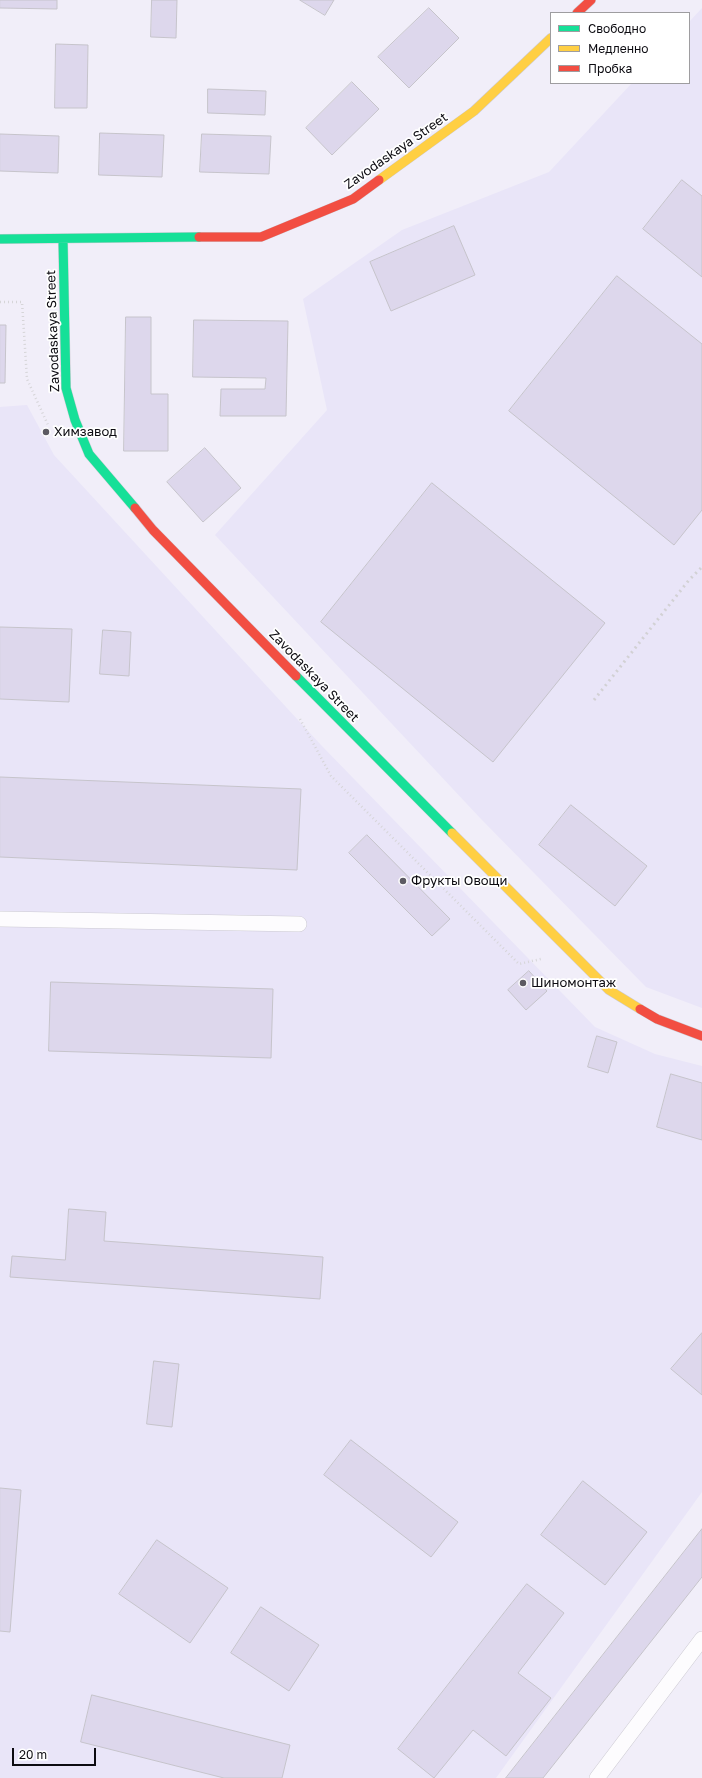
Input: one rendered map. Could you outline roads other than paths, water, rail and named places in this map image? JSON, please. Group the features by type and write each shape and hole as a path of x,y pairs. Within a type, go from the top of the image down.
{"main road":[{"path":"578,12 591,0"},
{"name":"Zavodaskaya Street","path":"0,239 63,240 261,236 353,199 474,112 550,39"},
{"name":"Zavodaskaya Street","path":"63,240 66,388 75,420 89,454 170,547 389,772 609,990 658,1019 702,1036"}],"lane":[{"path":"0,919 299,924"},
{"path":"597,1778 702,1639"}],"railway":[{"path":"594,700 689,580 702,567"}],"place":[{"name":"Химзавод","path":"46,432"},
{"name":"Фрукты Овощи","path":"403,881"},
{"name":"Шиномонтаж","path":"523,983"}]}
